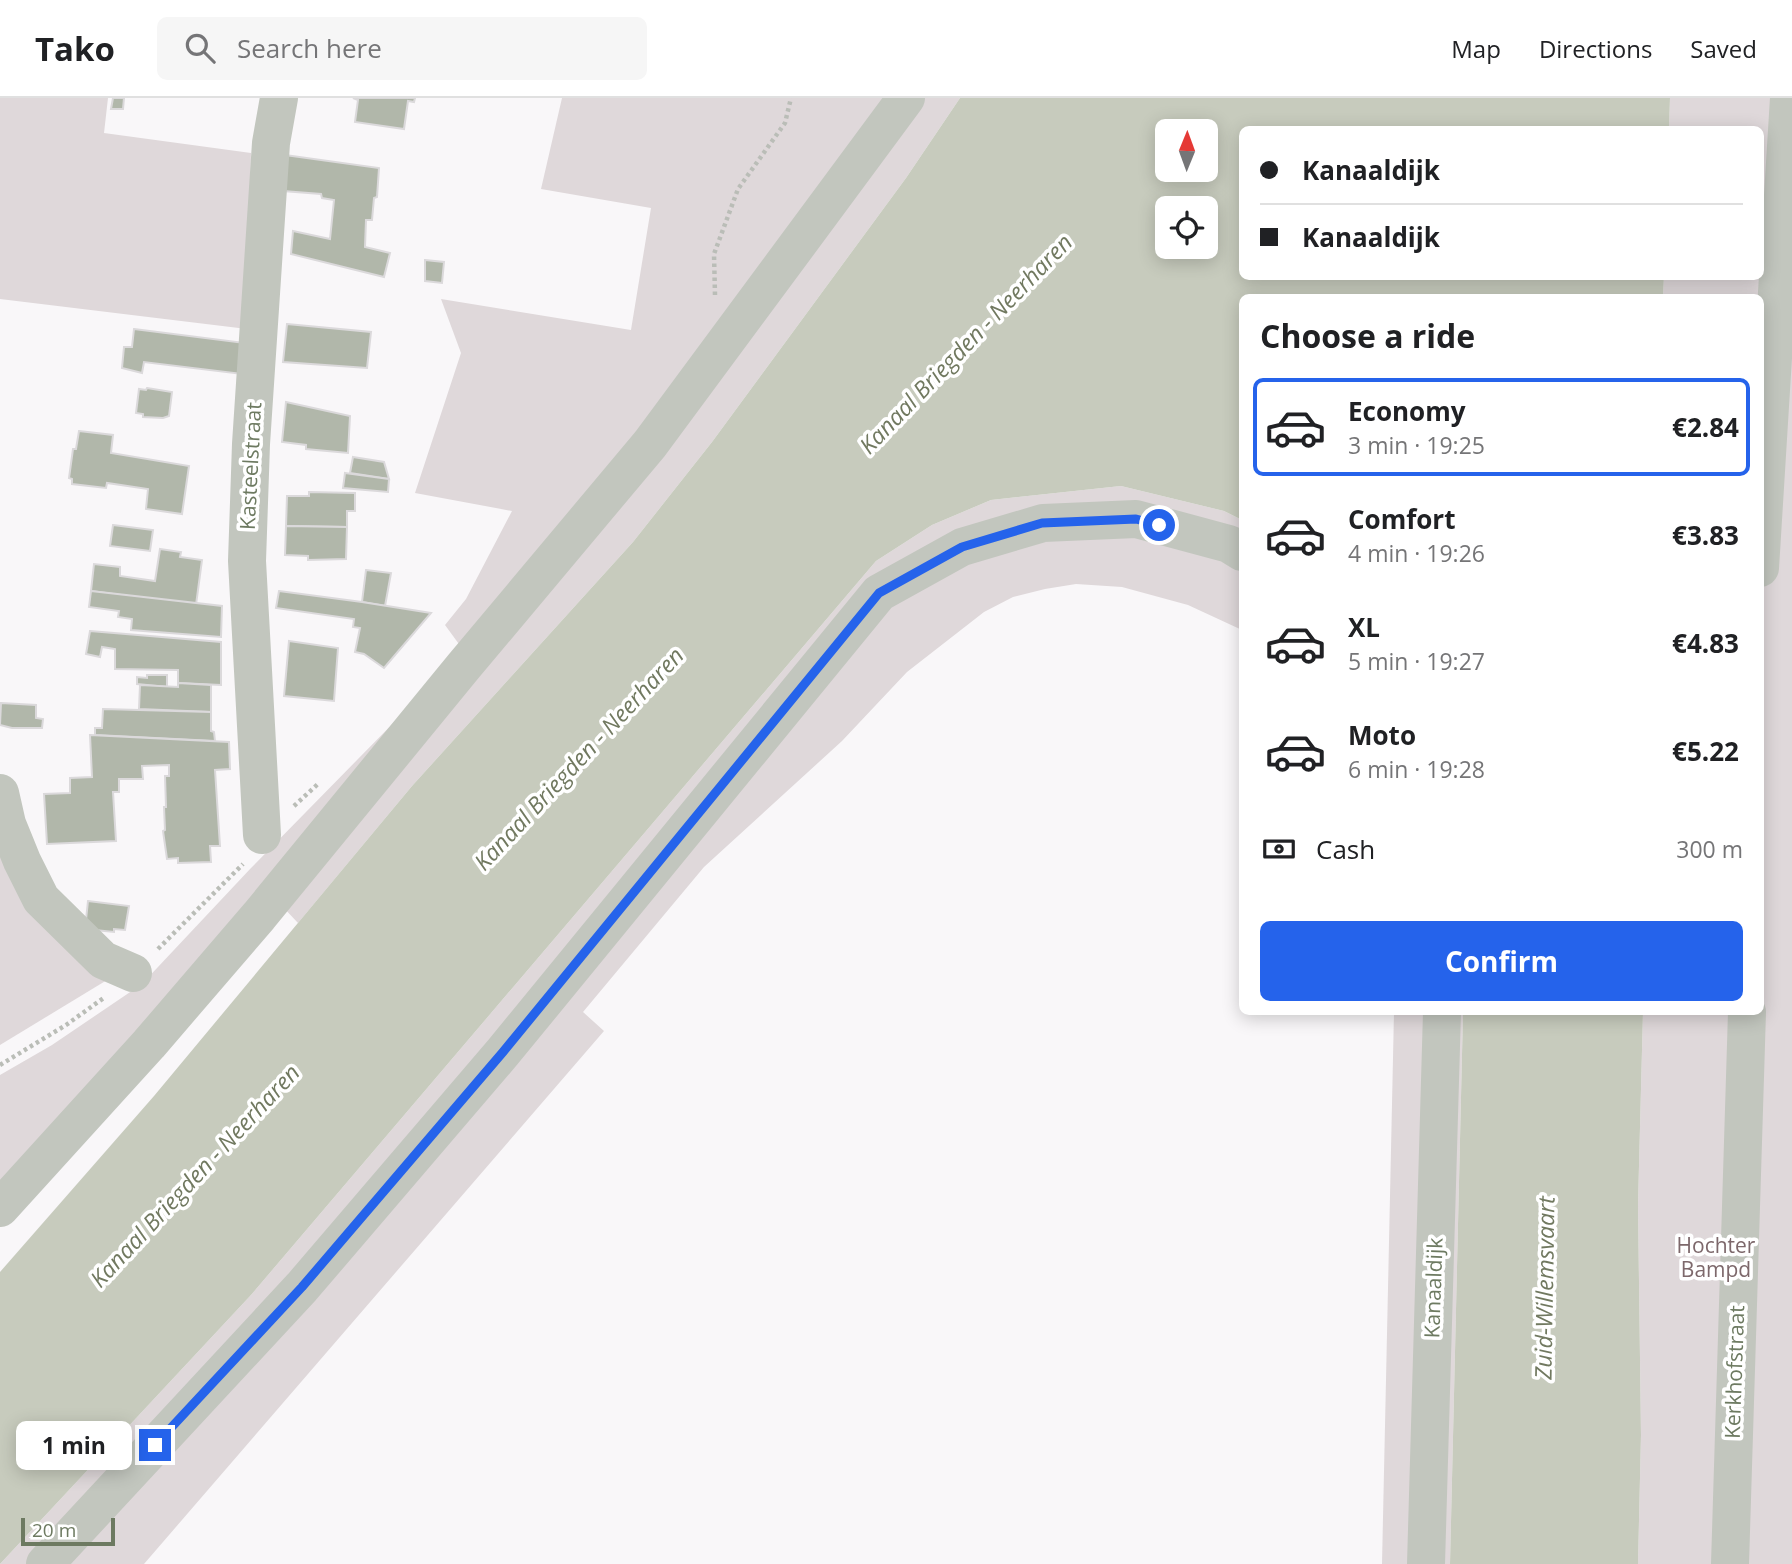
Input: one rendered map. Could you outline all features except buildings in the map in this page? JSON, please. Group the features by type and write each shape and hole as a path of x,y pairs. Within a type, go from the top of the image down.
{"street":[{"name":"Kasteelstraat","path":"253,849 247,561 251,444 271,143 279,98"},
{"path":"0,1208 149,1044 260,916 463,667 650,444 906,98"},
{"path":"1764,503 1789,98"},
{"path":"45,1564 319,1266 503,1052 879,593 962,547 1042,523 1136,519 1229,544 1239,550"},
{"path":"0,793 7,824 41,899 103,960 133,973"},
{"name":"Kanaaldijk","path":"1426,1564 1442,1015"},
{"name":"Kerkhofstraat","path":"1730,1564 1746,1015"}],"path":[{"path":"715,295 714,254 738,189 785,123 791,98"},
{"path":"0,1065 66,1025 126,982 253,849"}],"green space":[{"path":"0,98 108,98 104,133 251,153 247,329 0,299"},
{"path":"562,98 960,98 906,178 712,442 633,542 412,786 298,923 267,890 0,1181 0,1075 52,1045 142,984 251,868 464,651 445,625 466,599 512,511 415,493 461,353 441,299 631,330 651,208 541,189"},
{"name":"Hochter Bampd","path":"1670,98 1792,98 1792,1564 1638,1564 1641,1435 1638,1205 1643,1015 1764,1015 1764,294 1663,294 1664,280 1764,280 1764,126 1669,126"},
{"path":"1121,486 1224,511 1239,518 1239,629 1188,605 1122,587 1076,584 1013,597 984,612 907,672 842,741 704,867 583,1012 604,1031 144,1564 0,1564 251,1295 876,561 932,525 991,500"},
{"path":"0,828 112,977 0,1045"},
{"path":"1394,1015 1463,1015 1450,1564 1382,1564"}],"water":[{"name":"Kanaal Briegden - Neerharen","path":"960,98 1670,98 1669,126 1239,126 1239,280 1664,280 1663,294 1239,294 1239,518 1224,511 1121,486 991,500 932,525 876,561 251,1295 0,1564 0,1272 154,1096 412,786 633,542 712,442 906,178"},
{"name":"Zuid-Willemsvaart","path":"1463,1015 1643,1015 1638,1205 1641,1435 1638,1564 1450,1564"}],"route":[{"path":"155,1445 302,1287 503,1052 879,593 962,547 1042,523 1136,519 1159,525"}]}
